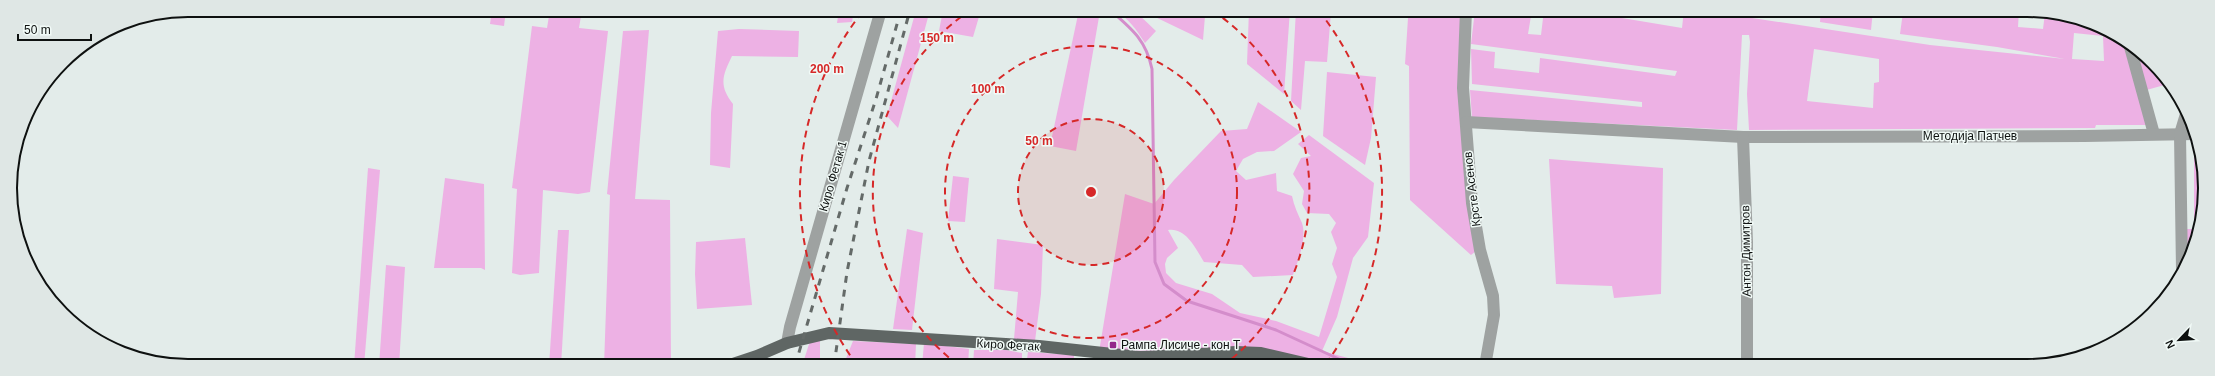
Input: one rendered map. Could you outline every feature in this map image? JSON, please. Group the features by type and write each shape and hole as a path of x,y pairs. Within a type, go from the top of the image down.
{"main road":[{"name":"Киро Фетак","path":"748,359 787,343 829,333 1039,346 1140,357 1236,352 1261,353 1287,359"}],"street":[{"name":"Киро Фетак 1","path":"787,343 790,327 879,17"},
{"name":"Крсте Асенов","path":"1466,17 1463,88 1472,203 1480,250 1493,296 1494,315 1485,359"},
{"path":"2131,52 2154,134"},
{"path":"2182,260 2180,134 2184,121"},
{"name":"Методија Патчев","path":"1466,122 1743,137 2085,136 2189,134"},
{"name":"Антон Димитров","path":"1743,137 1747,242 1747,359"},
{"path":"790,327 793,334 803,339"}],"shaded area":[{"path":"491,17 505,17 504,26 490,24"},
{"path":"549,17 581,17 579,28 608,31 590,192 578,194 543,190 539,273 520,275 512,273 517,189 512,188 532,26 547,28"},
{"path":"838,17 853,17 852,22 837,23"},
{"path":"914,17 928,17 898,128 887,116"},
{"path":"942,17 979,17 973,37 939,31"},
{"path":"1078,17 1099,17 1076,151 1050,146"},
{"path":"1124,17 1141,17 1156,31 1145,43"},
{"path":"1155,17 1205,17 1203,40"},
{"path":"1212,17 1226,17 1226,19"},
{"path":"1249,17 1290,17 1284,94 1247,64"},
{"path":"1296,17 1331,17 1327,62 1305,61 1301,110 1291,101"},
{"path":"1395,17 1464,17 1476,251 1471,255 1410,200 1409,66 1405,64 1408,18"},
{"path":"1474,17 1531,17 1528,34 1541,35 1543,17 1616,17 1682,28 1683,17 1746,17 1930,45 2065,59 1997,47 1900,34 1902,17 2019,17 2018,27 2043,29 2044,18 2049,18 2082,26 2112,40 2140,59 2164,85 2143,91 2146,125 2096,125 2095,128 1749,130 1747,94 1750,42 1749,35 1742,35 1737,130 1472,117 1470,90 1642,107 1642,102 1472,84 1471,49 1495,52 1494,68 1539,73 1540,58 1675,76 1677,71 1471,44","holes":["2074,33 2103,36 2104,61 2072,59","1814,49 1879,59 1879,82 1874,83 1873,108 1807,101"]},
{"path":"1820,17 1872,17 1871,30 1820,22"},
{"path":"739,29 799,31 798,57 732,56 724,75 725,91 733,104 730,168 710,165 711,113 718,31"},
{"path":"649,30 635,199 670,200 671,359 604,359 610,195 607,194 623,31"},
{"path":"1327,72 1376,77 1371,138 1365,165 1323,136"},
{"path":"1258,102 1301,132 1274,151 1257,152 1243,159 1236,171 1246,180 1276,173 1277,191 1292,196 1303,229 1303,242 1293,275 1253,277 1242,265 1204,262 1190,240 1185,235 1174,230 1168,230 1178,248 1167,258 1165,264 1166,273 1176,283 1212,294 1240,313 1276,321 1319,337 1337,277 1332,264 1337,248 1331,232 1336,223 1329,214 1307,213 1302,204 1304,191 1293,174 1301,158 1311,156 1298,144 1309,135 1374,183 1368,237 1353,258 1337,317 1322,351 1352,359 1297,359 1273,354 1099,352 1125,194 1154,204 1174,180 1221,131 1247,129"},
{"path":"2194,151 2198,177 2198,199 2194,225"},
{"path":"1549,159 1663,168 1661,294 1614,298 1612,286 1556,284"},
{"path":"368,168 380,170 365,359 354,359"},
{"path":"953,176 969,178 965,222 948,221"},
{"path":"445,178 484,184 485,270 481,268 434,268"},
{"path":"907,229 923,233 912,330 893,329"},
{"path":"2182,229 2193,229 2185,253 2182,254"},
{"path":"558,230 569,230 561,359 549,359"},
{"path":"745,238 752,305 697,309 695,274 696,242"},
{"path":"997,239 1043,245 1041,294 1035,341 1014,339 1018,292 994,289"},
{"path":"386,265 405,267 399,359 379,359"},
{"path":"820,340 820,359 804,359 810,341"},
{"path":"853,341 916,344 915,359 846,359"},
{"path":"924,343 969,349 968,359 923,359"},
{"path":"974,350 1006,350 1022,353 1022,359 973,359"},
{"path":"1028,352 1074,355 1074,359 1027,359"},
{"path":"1226,357 1254,359 1212,359"}],"waterway":[{"path":"1118,17 1131,29 1142,43 1146,50 1152,69 1155,262 1164,284 1187,301 1276,330 1339,359"}],"railway":[{"path":"797,359 847,188 876,99 899,17"},
{"path":"835,359 847,272 869,161 908,17"}],"place":[{"name":"Рампа Лисиче - кон Т","path":"1113,345"}]}
